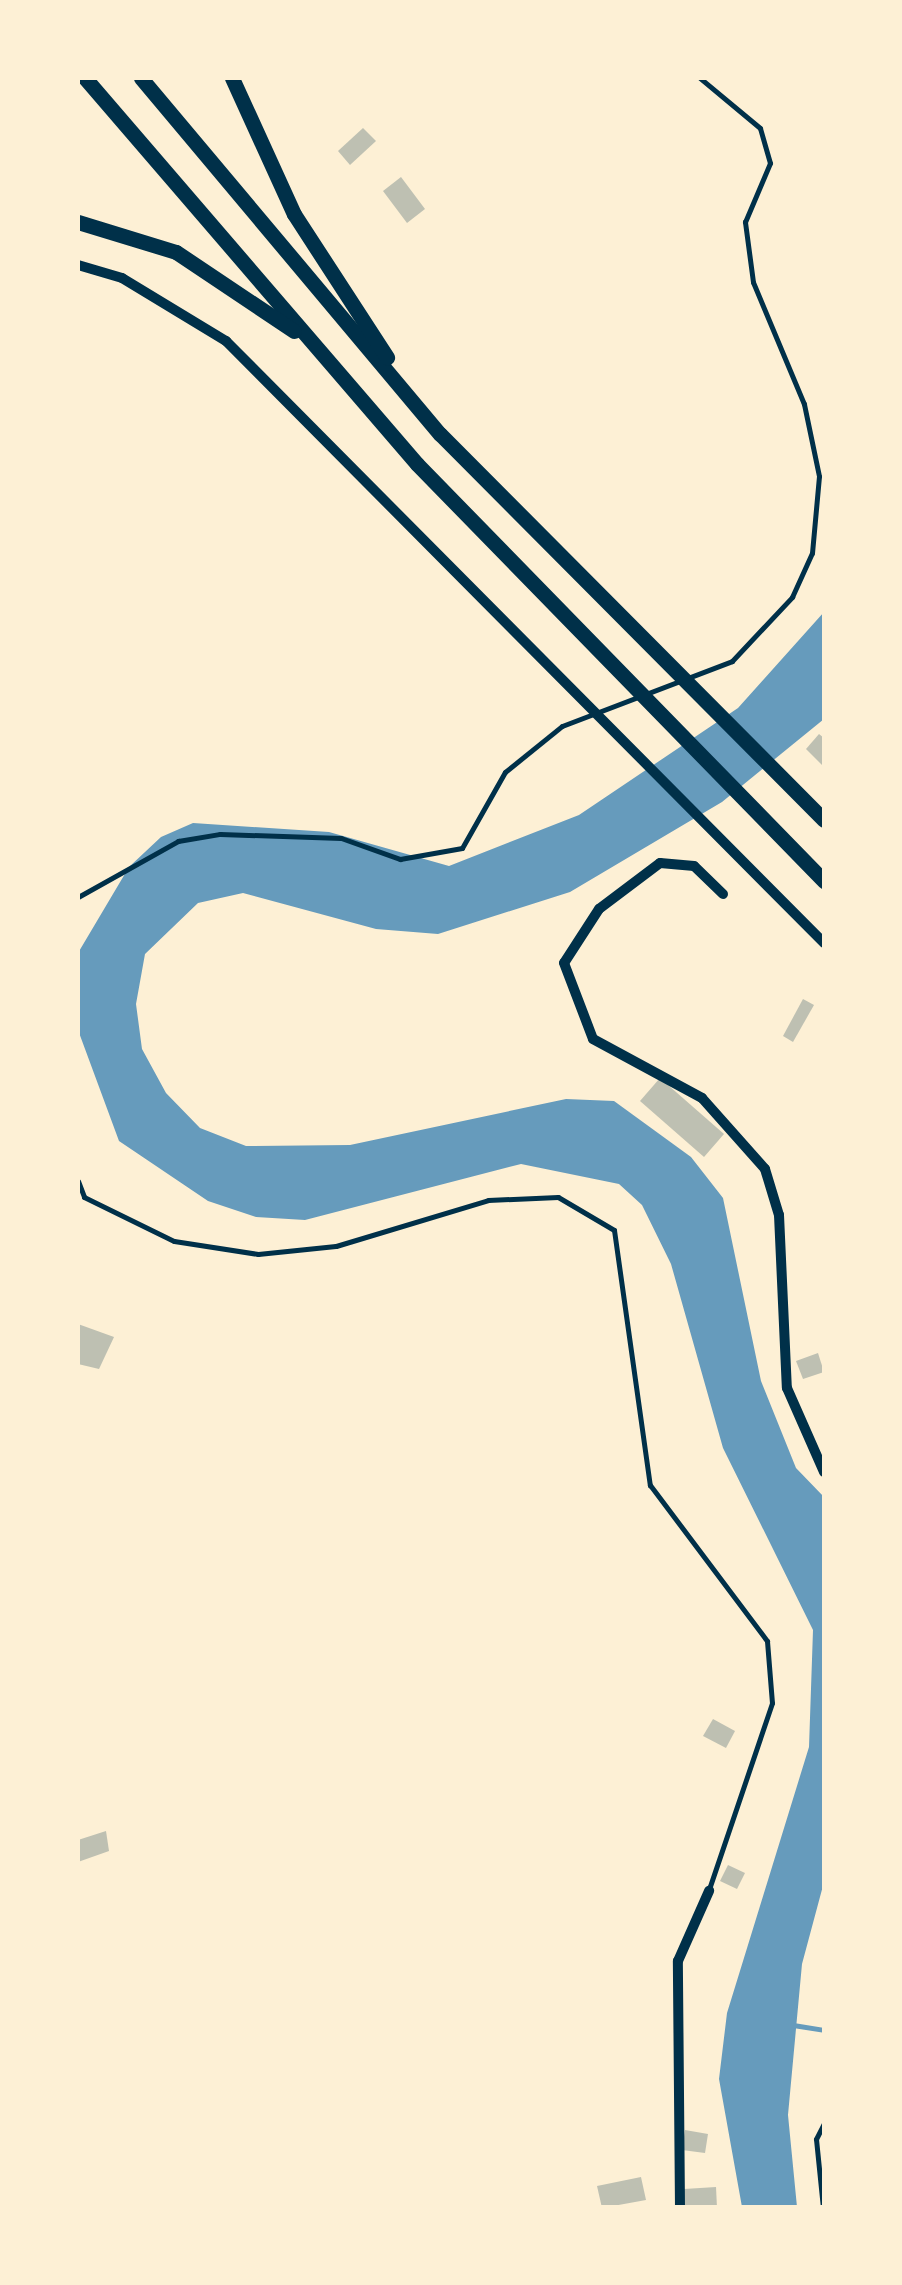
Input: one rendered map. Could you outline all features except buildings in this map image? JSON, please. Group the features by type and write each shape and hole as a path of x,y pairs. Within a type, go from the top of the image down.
{"highway":[{"path":"86,78 417,464"},
{"path":"140,78 440,434 626,627 824,820"},
{"path":"232,78 294,214 440,434"},
{"path":"78,222 176,252 240,290 294,330 599,656 819,876"}],"street":[{"path":"78,265 122,278 226,341 776,900 824,943"},
{"path":"723,894 694,866 660,863 599,909 564,958 593,1039 702,1098 765,1169 778,1214 788,1388 824,1472"},
{"path":"680,2208 678,1961 708,1891"}],"lane":[{"path":"78,897 178,841 220,834 341,838 400,859 462,848 505,772 562,726 732,661 792,596 812,553 819,476 804,404 753,282 745,222 770,163 760,128 700,78"},
{"path":"78,1182 84,1198 174,1241 258,1254 336,1246 488,1200 558,1197 614,1230 650,1485 767,1642 772,1703 708,1891"},
{"path":"823,2208 816,2139 824,2123"}],"water":[{"path":"824,612 824,719 722,802 570,892 438,934 376,929 243,893 198,903 145,954 136,1004 142,1049 166,1093 200,1128 246,1146 350,1145 566,1099 614,1101 691,1157 723,1198 761,1381 796,1468 824,1497 824,1882 802,1964 788,2115 797,2207 742,2207 719,2079 727,2013 809,1747 813,1630 723,1448 671,1264 642,1205 619,1184 521,1164 305,1220 256,1217 208,1201 119,1141 78,1030 78,953 129,867 161,837 193,823 329,832 449,866 579,815 738,708"}],"waterway":[{"path":"793,2025 824,2030"}]}
